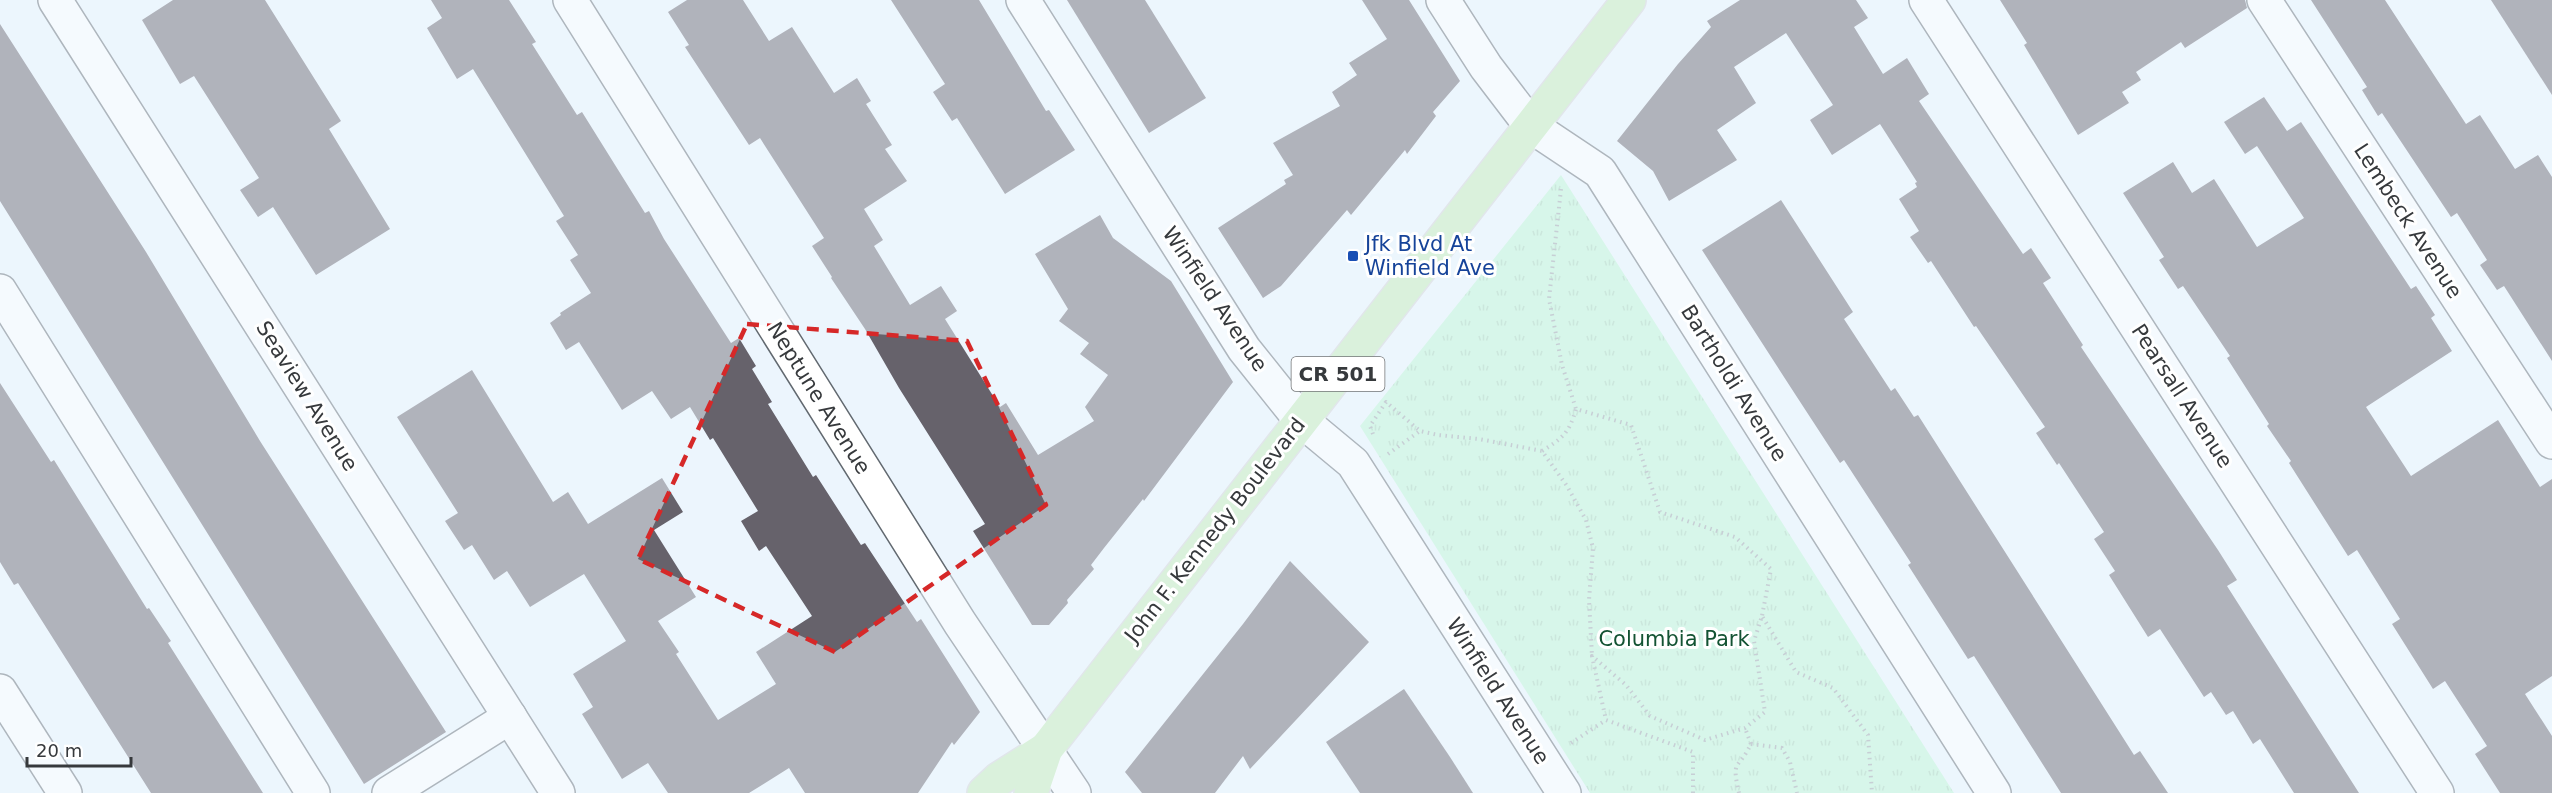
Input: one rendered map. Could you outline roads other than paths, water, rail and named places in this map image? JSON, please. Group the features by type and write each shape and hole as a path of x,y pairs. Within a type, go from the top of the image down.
{"main road":[{"name":"John F. Kennedy Boulevard","path":"1031,793 1046,749 1300,419 1629,0"},
{"name":"John F. Kennedy Boulevard","path":"984,793 999,779 1046,749"}],"street":[{"name":"Seaview Avenue","path":"55,0 510,717 548,789"},
{"name":"Neptune Avenue","path":"570,0 960,623 1074,793"},
{"name":"Winfield Avenue","path":"1023,0 1244,349 1300,419 1353,463 1564,793"},
{"name":"Bartholdi Avenue","path":"1443,0 1486,67 1531,126 1600,172 1994,793"},
{"name":"Pearsall Avenue","path":"1926,0 2437,793"},
{"name":"Lembeck Avenue","path":"2264,0 2552,442"},
{"path":"0,291 313,793"},
{"path":"0,691 65,793"},
{"path":"389,793 510,717"}],"place":[{"name":"Jfk Blvd At Winfield Ave","path":"1353,256"}],"park label":[{"name":"Columbia Park","path":"1674,639"}]}
